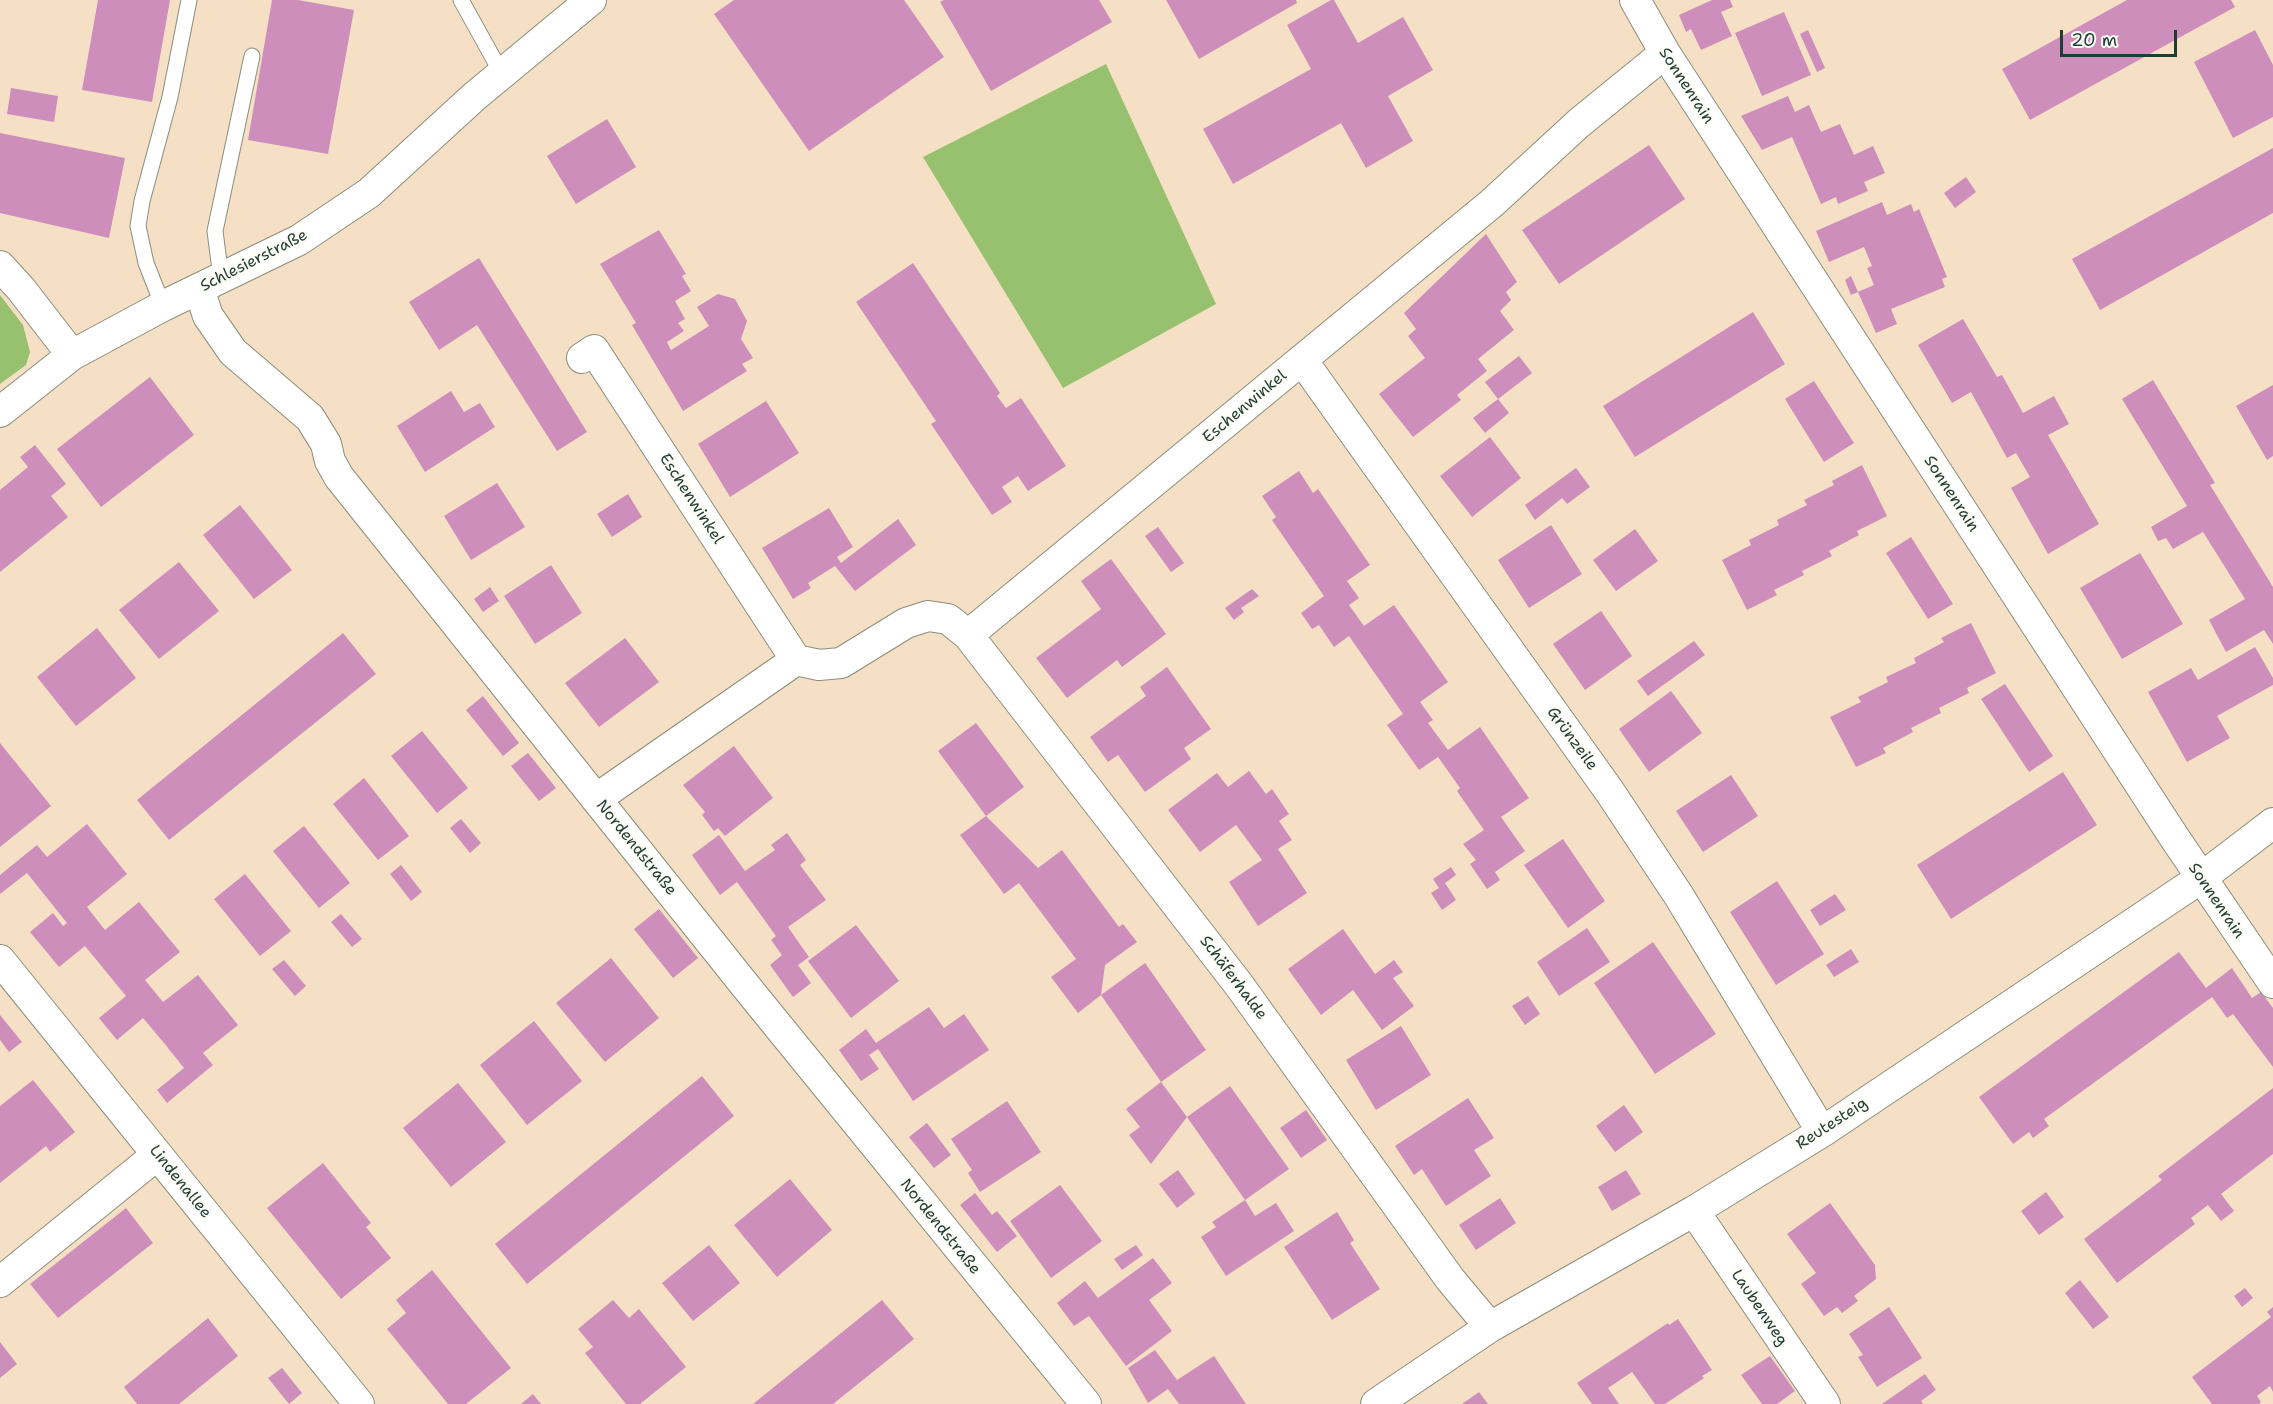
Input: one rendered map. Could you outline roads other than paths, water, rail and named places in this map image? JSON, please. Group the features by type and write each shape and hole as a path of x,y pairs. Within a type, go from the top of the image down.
{"street":[{"name":"Sonnenrain","path":"1635,0 1665,53 2201,878 2273,983"},
{"name":"Schlesierstraße","path":"72,355 163,306 299,240 369,193 580,4"},
{"name":"Eschenwinkel","path":"968,635 1492,203 1579,123 1665,53"},
{"path":"0,266 21,289 72,355 0,412"},
{"name":"Nordendstraße","path":"210,283 208,316 233,352 310,417 326,444 330,462 339,477 937,1223 1086,1404"},
{"name":"Eschenwinkel","path":"582,358 594,350 796,660"},
{"name":"Grünzeile","path":"1302,360 1610,792 1679,896 1822,1132"},
{"path":"596,799 796,660 819,665 841,663 906,623 928,616 948,619 968,635"},
{"name":"Schäferhalde","path":"968,635 1239,985 1450,1278 1490,1327"},
{"name":"Reutesteig","path":"1376,1404 1490,1327 1694,1212 1822,1132 2201,878 2273,823"},
{"name":"Lindenallee","path":"0,960 157,1155 344,1399"},
{"path":"0,1282 157,1155"},
{"name":"Laubenweg","path":"1694,1212 1825,1404"}],"lane":[{"path":"163,306 146,263 138,226 142,201 170,97 189,0"},
{"path":"461,0 502,74"},
{"path":"210,283 215,231 252,56"}]}
